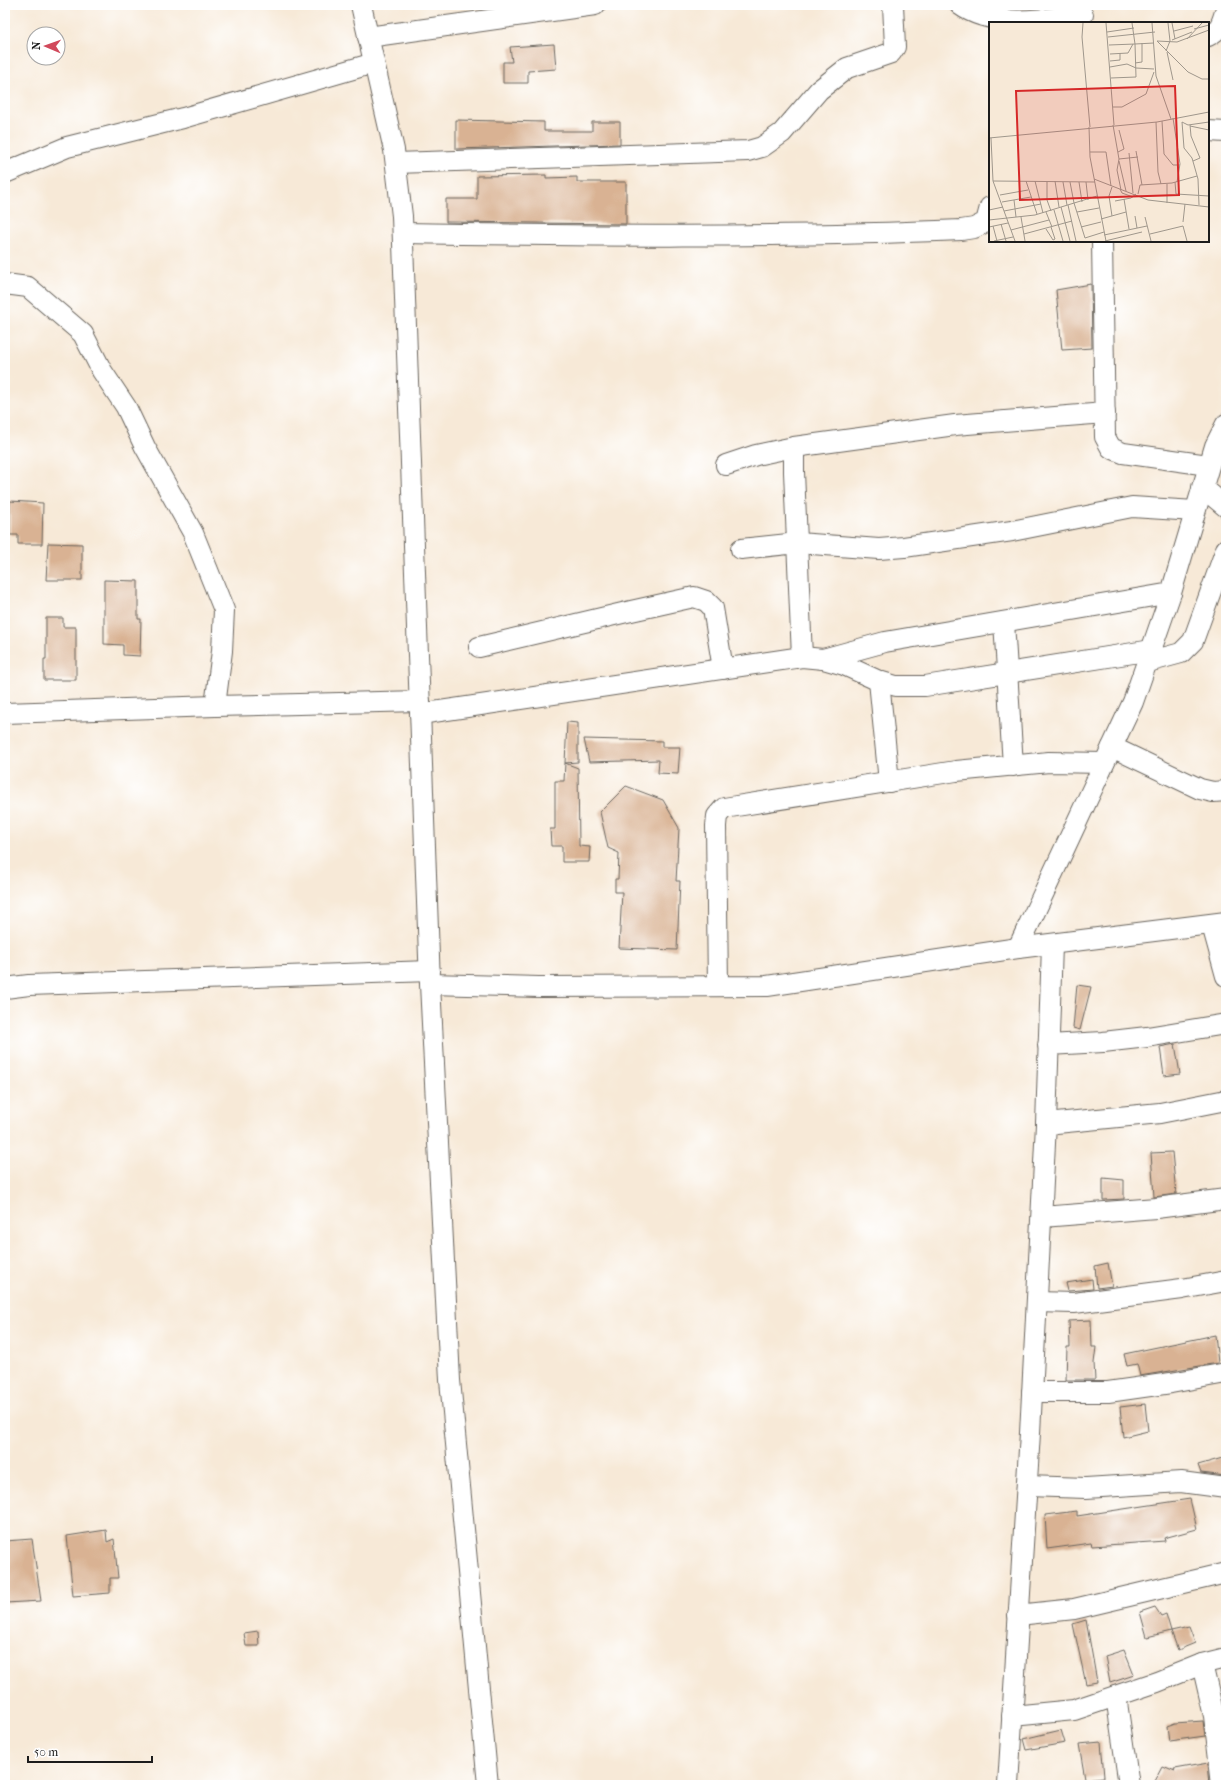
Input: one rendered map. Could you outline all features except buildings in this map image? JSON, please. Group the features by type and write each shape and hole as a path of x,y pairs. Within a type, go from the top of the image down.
{"street":[{"path":"361,5 396,163 403,233 430,977 450,1380 488,1785"},
{"path":"368,36 595,5"},
{"path":"396,163 748,151 762,147 782,133 820,90 847,68 891,54 894,51 893,5"},
{"path":"960,5 981,16 1000,20 1082,14"},
{"path":"1209,36 1216,32 1220,27 1226,8"},
{"path":"5,173 67,147 183,118 374,63"},
{"path":"1209,131 1226,132"},
{"path":"403,233 590,236 803,235 934,232 961,230 981,225 986,222 989,211"},
{"path":"1102,242 1105,437 1112,448 1123,453 1208,465"},
{"path":"5,284 28,287 83,334 102,371 126,407 145,447 193,533 224,610 222,651 214,706"},
{"path":"726,465 756,455 794,447 955,425 1105,413"},
{"path":"1018,948 1133,702 1171,593 1214,446 1226,424"},
{"path":"794,447 802,657"},
{"path":"1202,487 1226,507"},
{"path":"741,549 798,543 879,549 1012,532 1132,507 1195,511"},
{"path":"5,713 214,706 420,708 723,669 802,657 823,659 844,665 879,681 896,686 925,686 1009,673 1181,652 1193,641 1226,549"},
{"path":"823,659 884,642 1171,593"},
{"path":"479,647 694,597 706,601 713,608 723,669"},
{"path":"1004,622 1009,673 1013,766"},
{"path":"879,681 889,782"},
{"path":"718,986 716,826 717,816 724,808 956,771 1108,755 1200,789 1213,792 1226,791"},
{"path":"5,988 29,985 430,977 539,987 767,986 1018,948 1219,924 1226,976"},
{"path":"1008,1785 1042,1217 1052,944"},
{"path":"1048,1045 1103,1042 1148,1037 1226,1024"},
{"path":"1046,1124 1160,1113 1226,1100"},
{"path":"1042,1217 1156,1208 1226,1198"},
{"path":"1037,1302 1054,1304 1081,1302 1182,1289 1226,1281"},
{"path":"1032,1392 1108,1392 1226,1373"},
{"path":"1027,1486 1086,1488 1181,1482 1226,1488"},
{"path":"1018,1615 1074,1608 1226,1573"},
{"path":"1012,1716 1074,1710 1157,1682 1202,1664 1226,1658"},
{"path":"1202,1664 1214,1716 1222,1785"},
{"path":"1116,1696 1129,1785"}]}
